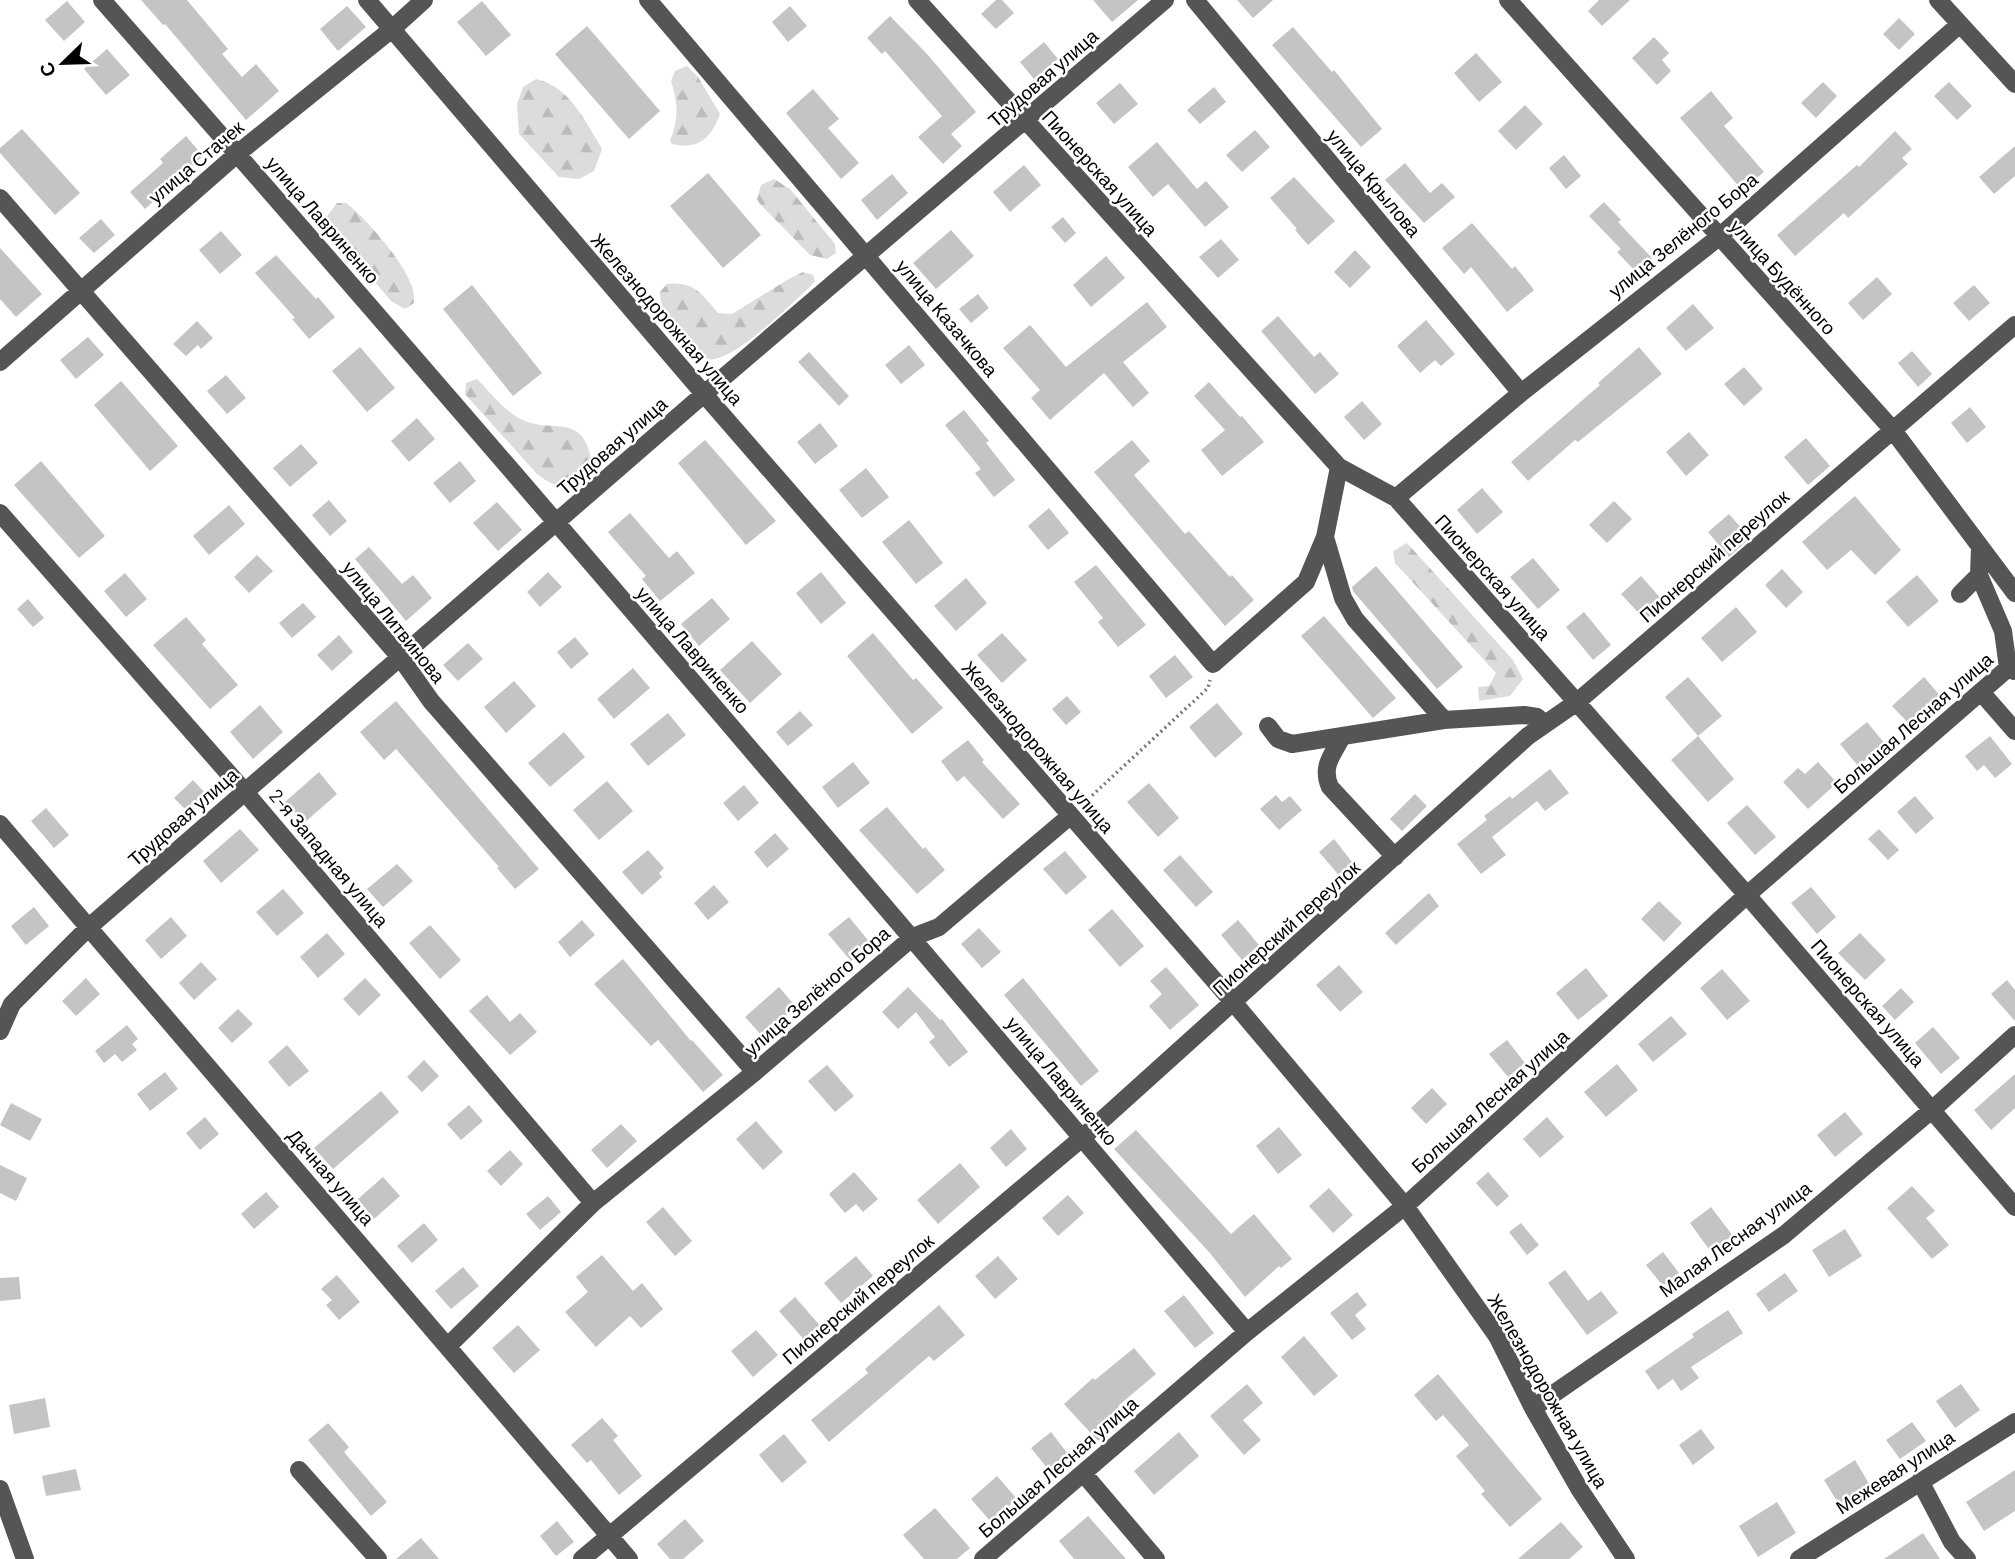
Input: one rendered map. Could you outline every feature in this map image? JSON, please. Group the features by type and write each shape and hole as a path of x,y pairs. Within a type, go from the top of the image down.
{"street":[{"name":"улица Лавриненко","path":"102,0 913,937 1247,1332"},
{"name":"Железнодорожная улица","path":"367,0 704,394 1234,1003 1405,1206 1497,1336 1533,1408 1580,1490 1626,1559"},
{"name":"улица Стачек","path":"0,362 237,153 392,29 424,0"},
{"name":"улица Казачкова","path":"648,0 1213,664"},
{"name":"Пионерская улица","path":"917,0 1339,467 1396,498 1747,895 2015,1207"},
{"name":"Трудовая улица","path":"0,1031 12,1004 89,927 704,394 1165,0"},
{"name":"улица Крылова","path":"1195,0 1521,393"},
{"name":"улица Будённого","path":"1508,0 1892,429 2015,593"},
{"path":"1938,0 2015,84"},
{"name":"улица Зелёного Бора","path":"1396,498 1521,393 1719,236 1959,24"},
{"name":"улица Литвинова","path":"0,198 400,657 431,701 755,1072"},
{"name":"Пионерский переулок","path":"582,1559 1082,1138 1528,736 1577,702 2015,325"},
{"path":"1213,664 1306,582 1325,537 1339,467"},
{"name":"2-я Западная улица","path":"0,513 245,792 593,1203"},
{"path":"1325,537 1343,598 1355,619 1444,720"},
{"path":"1980,547 1979,575 2003,631 2013,667"},
{"path":"1960,594 1979,575"},
{"name":"Большая Лесная улица","path":"983,1559 1247,1332 1405,1206 1747,895 2013,667"},
{"path":"1981,692 2015,732"},
{"path":"1268,726 1278,739 1292,744 1444,720 1524,715 1537,717 1545,724"},
{"path":"1342,737 1325,776 1330,787 1395,857"},
{"name":"улица Зелёного Бора","path":"448,1346 593,1203 755,1072 913,937 939,927 1070,816"},
{"name":"Дачная улица","path":"0,824 629,1559"},
{"name":"Малая Лесная улица","path":"1533,1408 1784,1234 1933,1110 2015,1035"},
{"name":"Межевая улица","path":"1799,1559 2015,1422"},
{"path":"299,1470 378,1559"},
{"path":"1083,1473 1156,1559"},
{"path":"1920,1481 1952,1542 1967,1559"},
{"path":"0,1489 25,1559"}],"path":[{"path":"1070,816 1209,688 1213,664"}],"green space":[{"path":"687,66 698,77 720,114 713,130 703,140 690,145 672,144 670,140 676,111 671,81 675,71"},
{"path":"536,79 548,83 567,97 583,117 602,149 594,171 579,179 559,177 519,134 517,104 523,87"},
{"path":"774,179 790,189 835,244 836,253 827,259 810,255 760,204 757,199 761,185"},
{"path":"337,203 346,203 355,210 393,254 408,277 414,303 405,309 391,301 326,224 324,220"},
{"path":"803,272 813,275 815,282 763,330 732,352 718,358 702,358 688,347 666,315 660,298 660,292 667,284 684,285 697,290 718,313 732,314"},
{"path":"477,379 517,417 541,425 573,429 581,435 592,462 586,471 574,482 561,486 537,474 465,394 466,383"},
{"path":"1407,543 1513,660 1523,679 1510,696 1479,701 1478,687 1489,686 1496,673 1395,563 1393,551"}],"building":[{"path":"141,0 187,0 228,49 222,54 242,77 256,64 279,91 246,120 165,24 163,25"},
{"path":"996,0 1002,0 1014,13 996,29 981,14"},
{"path":"1093,0 1138,0 1112,22"},
{"path":"1237,0 1273,0 1253,18"},
{"path":"1599,0 1630,0 1602,26 1588,11"},
{"path":"67,1 85,22 64,41 45,20"},
{"path":"482,1 511,35 486,56 457,22"},
{"path":"347,6 366,27 338,51 320,29"},
{"path":"790,6 807,26 788,42 772,22"},
{"path":"890,16 928,55 976,112 951,134 962,146 943,164 918,137 942,116 885,51 882,54 867,38"},
{"path":"1899,18 1915,34 1899,50 1883,34"},
{"path":"587,26 660,111 629,139 555,54"},
{"path":"1293,27 1332,72 1334,70 1382,129 1361,147 1272,45"},
{"path":"1654,37 1669,53 1662,60 1671,71 1657,85 1632,58"},
{"path":"1044,42 1058,59 1034,79 1020,62"},
{"path":"107,49 130,75 106,95 84,69"},
{"path":"1476,53 1502,82 1479,102 1454,73"},
{"path":"1823,82 1837,96 1816,118 1801,103"},
{"path":"1949,82 1972,106 1957,120 1934,96"},
{"path":"1120,83 1138,104 1114,124 1096,103"},
{"path":"1214,87 1226,102 1200,124 1187,110"},
{"path":"813,89 839,119 828,128 859,163 841,179 786,113"},
{"path":"1711,91 1733,118 1724,126 1764,172 1742,190 1680,118"},
{"path":"1525,105 1543,124 1516,150 1498,131"},
{"path":"22,129 80,193 55,215 0,153 0,148"},
{"path":"1255,130 1270,147 1242,172 1226,155"},
{"path":"1895,131 1912,149 1902,158 1908,164 1848,218 1844,213 1795,256 1777,235 1857,165 1859,167"},
{"path":"186,136 203,156 145,209 130,192 163,163 160,159"},
{"path":"1157,142 1197,189 1206,181 1229,207 1205,227 1168,184 1153,197 1128,167"},
{"path":"2015,146 2015,176 1994,194 1979,177"},
{"path":"1564,155 1581,176 1566,189 1549,168"},
{"path":"1405,163 1430,193 1442,183 1455,197 1424,223 1385,180"},
{"path":"1024,165 1041,185 1010,212 993,192"},
{"path":"708,173 761,235 723,268 670,206"},
{"path":"892,174 908,193 877,220 861,200"},
{"path":"1294,177 1335,221 1308,245 1270,198"},
{"path":"1604,202 1621,220 1618,222 1652,258 1637,273 1617,252 1621,249 1589,216"},
{"path":"1063,217 1076,233 1065,243 1051,227"},
{"path":"101,219 115,235 94,253 79,238"},
{"path":"1472,223 1512,269 1515,266 1534,290 1507,312 1471,267 1464,274 1442,248"},
{"path":"951,230 974,256 936,289 913,263"},
{"path":"221,231 242,255 220,274 199,250"},
{"path":"1221,239 1239,260 1218,278 1199,257"},
{"path":"0,248 42,294 16,317 0,299"},
{"path":"1355,250 1371,267 1350,288 1334,272"},
{"path":"276,255 335,317 309,339 292,319 295,318 255,273"},
{"path":"1106,256 1125,278 1091,307 1073,285"},
{"path":"1877,277 1892,294 1863,320 1848,303"},
{"path":"472,285 542,373 513,396 443,309"},
{"path":"1974,285 1990,303 1969,321 1953,303"},
{"path":"978,294 989,308 971,323 959,309"},
{"path":"1147,302 1167,327 1123,362 1149,393 1133,407 1104,373 1050,420 1031,398 1040,390 1003,348 1030,325 1066,367"},
{"path":"1693,304 1714,328 1686,351 1666,328"},
{"path":"1278,316 1314,357 1320,352 1339,374 1315,394 1261,331"},
{"path":"1426,320 1455,354 1441,366 1435,360 1420,373 1397,346"},
{"path":"197,321 213,338 201,349 198,345 186,356 173,344"},
{"path":"88,337 104,355 76,379 60,360"},
{"path":"909,345 925,365 901,384 885,365"},
{"path":"360,347 395,388 367,412 332,371"},
{"path":"1639,347 1662,374 1578,442 1575,440 1528,481 1511,462 1600,385 1598,383"},
{"path":"1912,351 1932,374 1918,387 1898,363"},
{"path":"809,352 849,396 839,406 798,362"},
{"path":"1744,367 1763,389 1744,406 1724,384"},
{"path":"226,375 246,398 227,414 207,391"},
{"path":"121,381 178,446 150,471 94,405"},
{"path":"1209,382 1264,442 1222,476 1201,450 1225,430 1194,396"},
{"path":"1362,401 1382,424 1364,440 1344,417"},
{"path":"1970,407 1986,427 1967,443 1951,423"},
{"path":"964,410 1015,480 994,497 975,473 981,469 945,425"},
{"path":"417,418 435,439 409,462 391,441"},
{"path":"820,423 838,446 815,464 797,442"},
{"path":"1689,432 1709,455 1686,476 1666,452"},
{"path":"1806,438 1830,466 1808,485 1784,457"},
{"path":"705,440 776,521 746,545 678,463"},
{"path":"1132,440 1150,461 1134,475 1185,534 1189,531 1254,600 1225,626 1094,472"},
{"path":"301,444 318,463 290,487 273,468"},
{"path":"41,461 105,536 79,558 14,485"},
{"path":"460,461 476,481 450,503 433,483"},
{"path":"866,468 889,497 862,518 839,490"},
{"path":"1482,488 1503,512 1477,534 1457,510"},
{"path":"1855,496 1901,550 1875,575 1851,550 1827,570 1802,542"},
{"path":"329,500 347,521 330,536 312,515"},
{"path":"1614,501 1632,519 1607,543 1589,525"},
{"path":"497,502 522,530 498,551 473,523"},
{"path":"229,505 245,524 209,555 193,536"},
{"path":"1049,508 1069,533 1048,550 1028,526"},
{"path":"630,513 669,558 677,551 695,573 660,601 642,579 646,576 608,532"},
{"path":"1729,514 1750,538 1729,557 1708,532"},
{"path":"909,520 943,563 916,584 882,542"},
{"path":"369,547 402,584 413,575 432,598 406,621 355,559"},
{"path":"257,555 273,571 249,593 234,577"},
{"path":"1533,558 1560,590 1538,609 1510,577"},
{"path":"1096,565 1146,625 1118,647 1098,622 1103,618 1074,582"},
{"path":"1376,566 1463,667 1437,689 1353,591 1352,587"},
{"path":"1782,569 1803,592 1786,608 1765,585"},
{"path":"548,572 562,587 540,607 527,592"},
{"path":"821,572 846,603 821,624 796,593"},
{"path":"125,573 147,599 126,617 104,591"},
{"path":"1917,575 1939,601 1908,627 1886,602"},
{"path":"1641,576 1664,602 1645,620 1621,594"},
{"path":"966,578 987,603 956,631 934,606"},
{"path":"712,598 730,619 699,646 681,624"},
{"path":"28,599 44,618 33,627 17,609"},
{"path":"303,603 316,617 292,638 279,623"},
{"path":"1736,607 1757,632 1722,662 1701,638"},
{"path":"1584,612 1611,645 1593,660 1566,627"},
{"path":"1324,616 1396,698 1373,718 1301,636"},
{"path":"186,617 206,640 202,644 238,685 210,709 153,645"},
{"path":"873,633 913,680 916,678 943,708 912,734 847,656"},
{"path":"1002,633 1027,660 1002,683 977,655"},
{"path":"339,635 353,652 332,671 317,655"},
{"path":"575,637 589,654 571,669 557,652"},
{"path":"752,641 782,674 750,703 720,670"},
{"path":"468,643 483,659 458,681 443,665"},
{"path":"1175,655 1193,677 1166,698 1149,676"},
{"path":"633,668 650,688 614,719 597,699"},
{"path":"1688,677 1722,716 1698,736 1665,697"},
{"path":"1924,677 1942,698 1911,726 1892,706"},
{"path":"514,681 536,706 506,733 484,707"},
{"path":"1067,696 1081,712 1066,725 1052,709"},
{"path":"396,701 539,869 515,889 396,749 384,760 360,732"},
{"path":"1217,703 1243,734 1215,758 1189,727"},
{"path":"260,705 283,732 253,759 230,732"},
{"path":"800,711 813,725 788,746 776,732"},
{"path":"668,713 686,735 648,766 630,744"},
{"path":"1867,722 1885,744 1858,766 1840,744"},
{"path":"564,732 585,757 550,787 528,763"},
{"path":"1698,736 1734,779 1708,802 1671,760"},
{"path":"1990,736 2012,764 1995,778 1984,765 1977,771 1965,756"},
{"path":"968,740 984,760 982,762 1020,804 1003,819 964,776 957,782 941,761"},
{"path":"853,762 870,783 838,808 822,787"},
{"path":"1818,762 1837,783 1808,809 1783,782 1798,768 1805,774"},
{"path":"1550,769 1569,793 1545,811 1537,801 1492,837 1506,855 1481,874 1457,844 1487,820 1484,816 1510,796 1512,799"},
{"path":"319,772 337,794 304,823 285,802"},
{"path":"193,780 207,795 188,812 174,798"},
{"path":"607,781 633,811 599,840 573,810"},
{"path":"1149,783 1179,818 1158,837 1127,802"},
{"path":"744,785 759,803 738,821 723,803"},
{"path":"1415,794 1427,806 1402,831 1390,819"},
{"path":"1276,795 1282,802 1290,796 1302,810 1279,830 1260,809"},
{"path":"1915,796 1934,818 1916,834 1897,812"},
{"path":"1747,805 1776,837 1755,855 1727,823"},
{"path":"887,807 945,870 917,894 859,830"},
{"path":"46,808 69,835 54,848 31,821"},
{"path":"240,829 259,850 221,883 203,861"},
{"path":"1879,829 1899,850 1888,860 1868,839"},
{"path":"775,833 789,849 767,868 754,852"},
{"path":"1334,839 1356,867 1342,879 1319,852"},
{"path":"648,850 664,868 659,873 662,877 642,895 622,872"},
{"path":"1065,851 1087,877 1066,895 1043,869"},
{"path":"1180,855 1213,892 1196,907 1163,870"},
{"path":"397,864 413,881 383,907 367,889"},
{"path":"714,885 729,902 708,920 694,903"},
{"path":"1811,887 1836,917 1817,934 1791,903"},
{"path":"283,889 304,913 277,936 256,912"},
{"path":"1429,893 1439,906 1396,945 1385,933"},
{"path":"1659,901 1682,923 1664,942 1641,919"},
{"path":"34,907 49,926 26,945 11,926"},
{"path":"1112,909 1144,946 1120,967 1088,930"},
{"path":"171,917 187,936 161,959 145,940"},
{"path":"849,917 871,944 851,961 828,934"},
{"path":"582,920 595,935 570,957 558,942"},
{"path":"1238,920 1259,945 1242,960 1221,935"},
{"path":"430,925 461,960 440,979 409,943"},
{"path":"979,928 1001,952 982,968 961,944"},
{"path":"327,933 345,954 318,978 300,957"},
{"path":"1860,933 1886,960 1865,980 1838,953"},
{"path":"623,959 723,1075 703,1092 658,1040 651,1046 594,984"},
{"path":"201,962 217,979 194,1000 179,983"},
{"path":"1339,965 1363,992 1340,1012 1316,985"},
{"path":"1166,967 1199,1005 1170,1030 1149,1006 1162,994 1150,981"},
{"path":"1586,968 1608,996 1578,1020 1556,993"},
{"path":"1722,969 1750,1001 1727,1020 1700,988"},
{"path":"86,978 100,994 76,1016 62,1001"},
{"path":"365,978 381,995 359,1016 343,999"},
{"path":"1023,978 1099,1071 1081,1086 1004,995"},
{"path":"2007,980 2015,990 2015,1021 1991,994"},
{"path":"779,987 796,1007 762,1036 745,1017"},
{"path":"908,987 942,1019 968,1052 949,1067 929,1042 935,1037 916,1012 898,1029 882,1012"},
{"path":"1901,988 1914,1002 1895,1020 1882,1006"},
{"path":"487,995 510,1022 520,1013 537,1032 510,1055 469,1011"},
{"path":"238,1009 253,1024 232,1043 218,1028"},
{"path":"1671,1016 1687,1034 1653,1062 1638,1044"},
{"path":"127,1025 138,1039 132,1044 137,1050 122,1062 115,1054 104,1063 95,1051"},
{"path":"1933,1027 1960,1058 1941,1074 1915,1043"},
{"path":"1507,1040 1525,1063 1508,1077 1489,1054"},
{"path":"287,1045 309,1071 289,1087 268,1062"},
{"path":"424,1060 439,1076 422,1092 407,1077"},
{"path":"1617,1064 1638,1090 1606,1117 1584,1092"},
{"path":"827,1065 854,1096 835,1112 808,1081"},
{"path":"165,1072 178,1089 150,1111 137,1094"},
{"path":"2015,1074 2015,1108 1991,1130 1974,1110"},
{"path":"1432,1088 1447,1104 1426,1124 1411,1108"},
{"path":"381,1091 399,1112 333,1169 314,1148"},
{"path":"11,1103 42,1119 30,1141 0,1125"},
{"path":"469,1105 483,1121 461,1140 447,1124"},
{"path":"1845,1112 1863,1134 1835,1157 1817,1135"},
{"path":"205,1117 219,1134 200,1150 186,1133"},
{"path":"1547,1117 1564,1137 1540,1158 1523,1139"},
{"path":"756,1121 783,1152 763,1170 736,1139"},
{"path":"621,1124 637,1141 607,1168 591,1150"},
{"path":"1279,1127 1302,1155 1278,1174 1256,1146"},
{"path":"1011,1129 1027,1149 1006,1167 990,1148"},
{"path":"1136,1130 1231,1234 1254,1214 1292,1259 1281,1268 1279,1266 1245,1297 1209,1252 1114,1149"},
{"path":"510,1150 523,1164 501,1186 487,1171"},
{"path":"960,1163 980,1187 938,1224 917,1200"},
{"path":"0,1165 27,1178 16,1201 0,1193"},
{"path":"854,1172 878,1199 863,1212 856,1204 845,1213 829,1194"},
{"path":"1488,1172 1509,1196 1497,1207 1476,1183"},
{"path":"383,1177 400,1196 374,1219 358,1199"},
{"path":"1912,1186 1935,1211 1926,1218 1949,1245 1932,1259 1887,1208"},
{"path":"1329,1188 1353,1215 1333,1233 1309,1206"},
{"path":"266,1192 279,1207 254,1229 241,1214"},
{"path":"1068,1195 1084,1213 1058,1236 1042,1218"},
{"path":"548,1196 561,1212 540,1230 526,1214"},
{"path":"663,1207 692,1241 675,1256 646,1222"},
{"path":"1711,1207 1733,1236 1711,1252 1690,1223"},
{"path":"424,1223 438,1240 412,1263 397,1246"},
{"path":"1521,1223 1539,1245 1527,1255 1509,1232"},
{"path":"1845,1229 1862,1256 1829,1277 1812,1250"},
{"path":"1663,1252 1679,1273 1663,1286 1646,1265"},
{"path":"602,1255 633,1291 642,1283 663,1309 641,1328 630,1316 596,1347 565,1312 588,1292 576,1277"},
{"path":"856,1256 873,1276 841,1303 824,1283"},
{"path":"998,1256 1018,1279 995,1299 975,1276"},
{"path":"463,1267 479,1286 451,1309 435,1291"},
{"path":"1565,1270 1588,1301 1601,1291 1618,1313 1587,1335 1548,1283"},
{"path":"1785,1273 1798,1291 1769,1312 1756,1294"},
{"path":"337,1275 360,1302 339,1320 326,1305 332,1300 321,1289"},
{"path":"19,1277 21,1299 0,1301 0,1278"},
{"path":"1357,1292 1367,1305 1355,1315 1366,1329 1352,1340 1330,1313"},
{"path":"1184,1295 1214,1333 1195,1348 1164,1311"},
{"path":"795,1297 822,1328 806,1342 779,1311"},
{"path":"939,1305 965,1335 934,1361 929,1356 829,1442 811,1420 868,1373 865,1369"},
{"path":"1728,1310 1743,1333 1691,1367 1699,1378 1681,1391 1673,1379 1658,1390 1645,1371"},
{"path":"518,1325 540,1350 514,1373 492,1348"},
{"path":"756,1330 778,1355 753,1377 731,1351"},
{"path":"1304,1336 1338,1376 1314,1396 1281,1357"},
{"path":"1134,1348 1156,1374 1118,1406 1127,1416 1098,1441 1064,1404 1093,1378 1095,1380"},
{"path":"1438,1374 1542,1499 1510,1527 1481,1494 1485,1491 1456,1456 1469,1445 1443,1415 1436,1421 1414,1395"},
{"path":"1247,1384 1263,1403 1243,1420 1261,1440 1244,1455 1210,1416"},
{"path":"1961,1384 1980,1410 1955,1428 1936,1401"},
{"path":"45,1398 50,1427 14,1434 9,1405"},
{"path":"602,1418 618,1436 613,1440 642,1476 619,1495 591,1460 587,1463 571,1445"},
{"path":"1912,1422 1926,1441 1900,1459 1886,1440"},
{"path":"328,1423 349,1447 344,1452 387,1502 371,1516 308,1440"},
{"path":"1701,1429 1715,1448 1693,1465 1679,1445"},
{"path":"1051,1432 1068,1454 1048,1469 1031,1448"},
{"path":"1179,1432 1199,1456 1154,1495 1134,1471"},
{"path":"784,1434 807,1462 782,1483 759,1455"},
{"path":"1855,1460 1871,1487 1840,1506 1824,1480"},
{"path":"76,1469 81,1490 46,1496 42,1476"},
{"path":"2015,1470 2015,1511 1984,1531 1966,1502"},
{"path":"997,1476 1017,1499 991,1522 971,1499"},
{"path":"1777,1502 1796,1533 1758,1557 1739,1526"},
{"path":"935,1508 970,1548 957,1559 924,1559 903,1535"},
{"path":"1088,1516 1126,1559 1074,1559 1059,1541"},
{"path":"685,1519 704,1541 683,1559 670,1559 657,1544"},
{"path":"557,1521 574,1542 556,1556 540,1536"},
{"path":"1561,1522 1583,1547 1569,1559 1518,1559"},
{"path":"1923,1533 1940,1559 1884,1559"},
{"path":"421,1538 439,1559 396,1559"}]}
